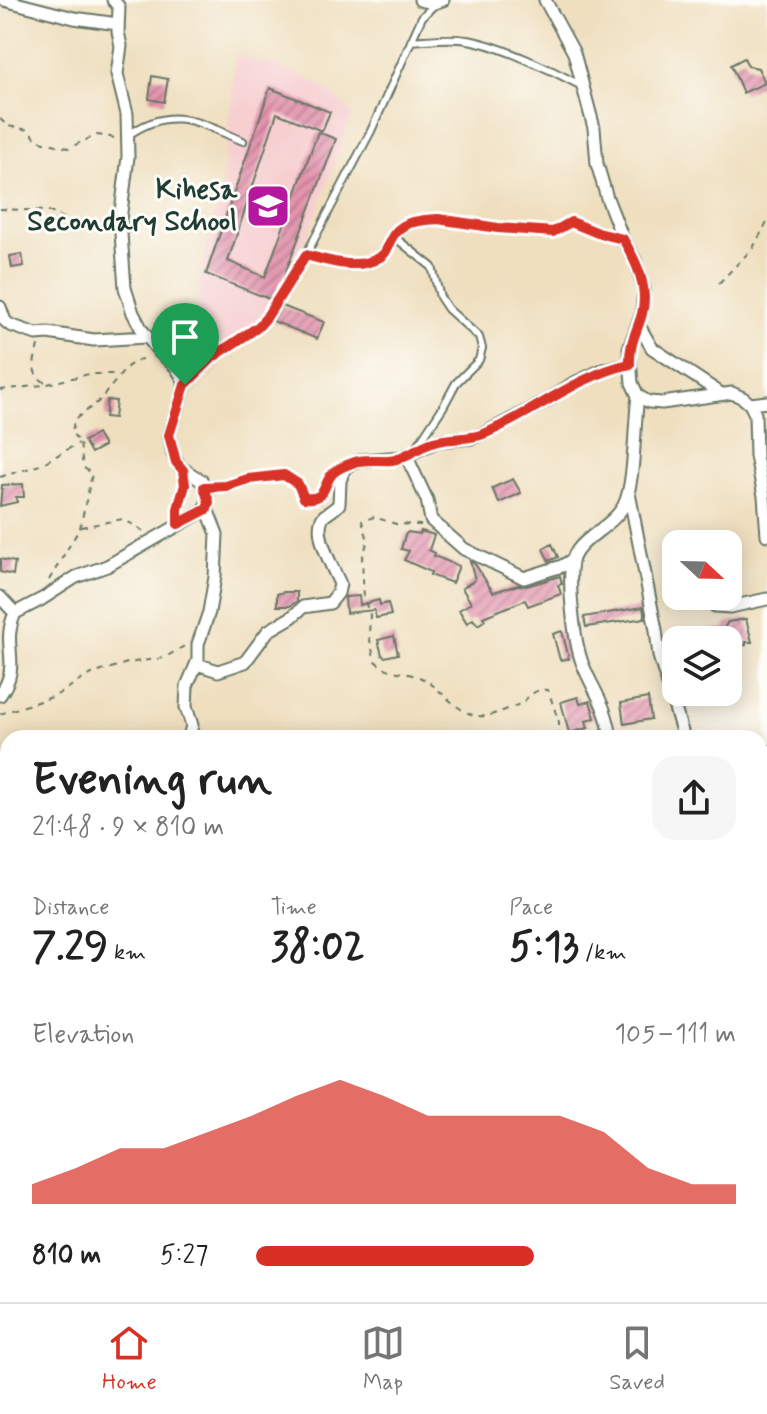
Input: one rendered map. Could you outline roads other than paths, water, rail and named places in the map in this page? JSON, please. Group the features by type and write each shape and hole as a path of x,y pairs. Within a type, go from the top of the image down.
{"street":[{"path":"4,0 74,18 118,24"},
{"path":"113,0 119,7 121,46 117,74 125,106 128,157 121,195 120,235 127,296 147,337 176,367 185,385 169,435 176,462 202,481 209,502 207,509 217,534 209,612 185,699 191,730"},
{"path":"420,0 434,3 442,0"},
{"path":"545,0 571,44 594,128 597,164 644,289 638,324 629,348 632,383 638,396 629,493 659,656 682,730"},
{"path":"0,307 5,321 10,325 36,334 94,340 147,337"},
{"path":"638,324 652,348 720,393"},
{"path":"197,664 218,671 245,662 268,631 292,617 300,608 324,606 335,598 340,584 326,554 320,526 323,518 339,504 340,481 345,467 361,460 393,460 438,441 472,438 547,401 572,384 602,370 630,364"},
{"path":"638,396 649,402 662,403 732,393 750,404 755,414 756,456 764,496 767,535"},
{"path":"750,404 767,402"},
{"path":"410,453 431,520 464,549 524,578 553,570 572,560"},
{"path":"609,730 602,701 579,652 573,617 572,560 577,549 615,518 629,493"},
{"path":"0,695 11,674 5,640 15,613 76,577 107,566 207,509"},
{"path":"0,597 15,613"},
{"path":"742,604 767,599"}],"lane":[{"path":"185,385 213,357 234,345 266,318 306,255 371,131 427,11 442,0"},
{"path":"411,41 447,39 485,44 582,86"},
{"path":"127,136 148,123 173,117 243,141"},
{"path":"306,255 357,263 380,257 403,224 438,219 553,232 571,222 623,239"},
{"path":"393,236 432,267 440,297 448,309 479,337 482,348 479,360 456,383 410,453"}],"place":[{"name":"Kihesa Secondary School","path":"268,206"}]}
